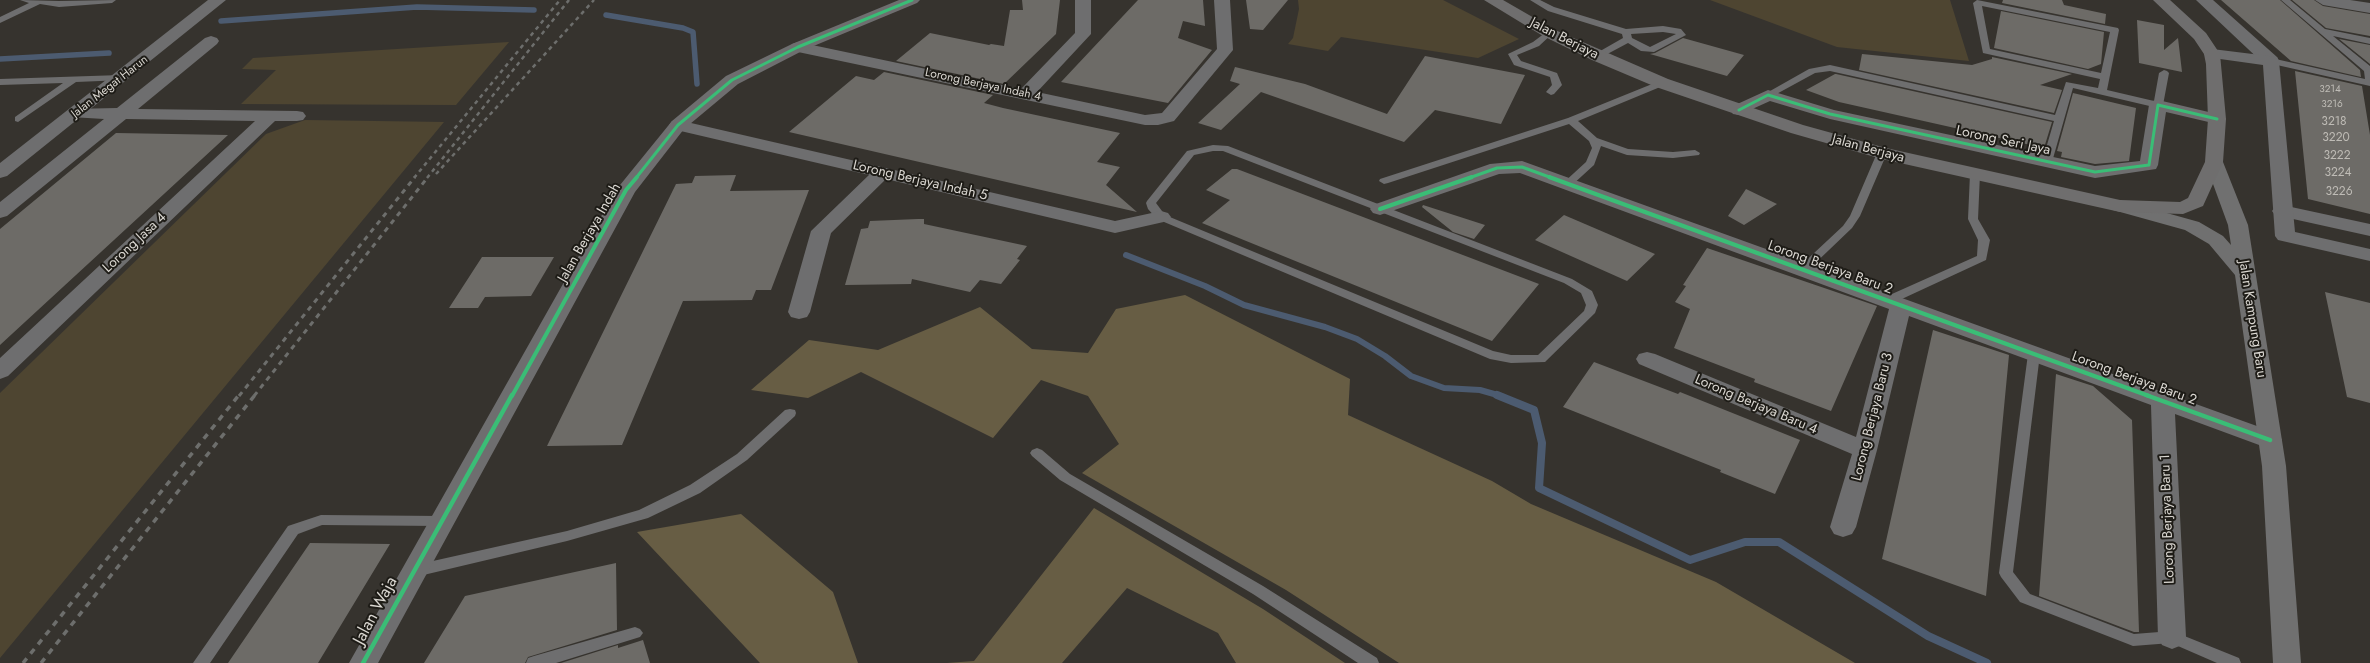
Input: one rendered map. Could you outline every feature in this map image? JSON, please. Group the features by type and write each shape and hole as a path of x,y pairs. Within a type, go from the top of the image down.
{"main road":[{"name":"Jalan Berjaya","path":"1492,0 1549,33 1598,56 1662,83 1797,129 1882,153 2120,206 2192,226 2216,240 2245,274"},
{"name":"Jalan Kampung Baru","path":"2161,0 2200,36 2212,54 2214,64 2217,119 2214,162 2238,225 2277,484 2287,663"},
{"path":"2120,206 2183,208 2196,202 2214,162"}],"street":[{"name":"Jalan Megat Harun","path":"0,172 77,113 218,0"},
{"name":"Jalan Berjaya Indah","path":"412,572 626,190 678,125 732,80 798,47 912,0"},
{"path":"1026,94 1083,34 1083,0"},
{"name":"Lorong Berjaya Indah 4","path":"798,47 1145,120 1168,117 1225,50 1222,0"},
{"path":"2204,0 2271,61 2285,236 2370,255"},
{"path":"2323,0 2370,8"},
{"name":"Jalan Megat Harun","path":"0,212 211,41"},
{"path":"2212,54 2271,61"},
{"path":"1739,110 1768,95"},
{"name":"Lorong Seri Jaya","path":"1768,95 1830,114 2095,172 2149,165 2158,105"},
{"path":"2158,105 2217,119"},
{"path":"77,113 297,116"},
{"name":"Lorong Jasa 4","path":"0,371 270,116"},
{"name":"Lorong Berjaya Indah 5","path":"678,125 1115,227 1161,217"},
{"name":"Lorong Berjaya Baru 2","path":"1380,209 1497,168 1522,167 2270,440"},
{"path":"799,312 822,231 883,172"},
{"path":"2282,211 2370,230"},
{"name":"Lorong Berjaya Baru 3","path":"1844,527 1865,450 1894,304"},
{"name":"Lorong Berjaya Baru 4","path":"1647,359 1865,450"},
{"name":"Lorong Berjaya Baru 1","path":"2163,401 2172,636"},
{"name":"Jalan Waja","path":"363,663 412,572"}],"lane":[{"path":"24,0 59,4 112,0"},
{"path":"1534,0 1551,9 1627,36 1644,49 1651,50 1682,35 1678,30 1663,29 1627,36 1598,56"},
{"path":"2271,61 2370,83 2369,70 2285,0"},
{"path":"0,20 38,2"},
{"path":"2102,92 2115,30 1977,3 1986,51 2105,77"},
{"path":"2322,31 2370,40"},
{"path":"1549,33 1536,44 1512,54 1517,63 1554,75 1557,85 1551,92"},
{"path":"1768,95 1812,71 1830,68 2060,119"},
{"path":"2047,162 2069,84 2158,105 2164,73"},
{"path":"0,82 121,78"},
{"path":"18,119 73,80"},
{"path":"1384,181 1571,120 1662,83"},
{"path":"1567,184 1590,163 1597,148 1593,140 1571,120"},
{"path":"1593,140 1627,152 1673,155 1695,153"},
{"path":"1213,148 1224,148 1568,281 1586,291 1592,305 1589,313 1540,359 1511,359 1490,354 1161,217 1153,209 1151,203 1191,153 1213,148"},
{"path":"1802,270 1847,228 1855,216 1882,153"},
{"path":"1894,304 1982,258 1984,240 1973,219 1975,174"},
{"path":"2034,354 2006,573 2025,598 2133,640 2172,636 2232,663"},
{"path":"412,572 567,536 643,514 695,490 742,457 790,413"},
{"path":"1037,453 1065,477 1258,590 1370,663"},
{"path":"201,663 293,530 321,520 441,521"},
{"path":"534,663 635,633"}],"shaded area":[{"path":"1298,0 1443,0 1519,39 1478,58 1341,37 1328,51 1288,44 1293,38 1299,9"},
{"path":"1710,0 1950,0 1969,61 1837,47"},
{"path":"509,42 456,105 241,104 276,70 242,69 253,58"},
{"path":"305,120 444,122 0,658 0,393 266,134"},
{"path":"1185,295 1350,379 1348,415 1492,481 1531,504 1716,582 1855,663 1399,663 1286,590 1082,473 1119,444 1088,396 1041,380 993,438 861,372 808,398 751,390 809,340 878,350 980,307 1032,349 1088,353 1116,309"},
{"path":"1094,508 1263,609 1345,663 1236,663 1218,633 1127,588 1062,663 947,663 974,661"},
{"path":"741,514 833,592 858,663 760,663 637,532"}],"building":[{"path":"1022,0 1060,0 1056,34 1004,84 896,61 930,33 989,45 1004,46 1010,10 1023,10"},
{"path":"1138,0 1203,0 1205,26 1183,21 1178,38 1212,50 1168,103 1061,82"},
{"path":"1246,0 1288,0 1263,30 1250,29"},
{"path":"2003,0 2062,0 2064,5 2106,14 2105,24 2002,3"},
{"path":"2221,0 2280,0 2360,70 2361,77 2291,61"},
{"path":"2292,0 2314,0 2323,6 2370,14 2370,36 2326,28"},
{"path":"2001,11 2104,32 2101,64 2088,69 1994,48"},
{"path":"2137,20 2164,25 2164,50 2178,38 2182,72 2139,63"},
{"path":"1683,38 1744,55 1727,76 1650,54 1655,53"},
{"path":"2339,39 2370,45 2370,64"},
{"path":"1862,54 1972,65 1992,59 1992,57 2072,74 2040,85 2062,90 2054,113 1859,70"},
{"path":"1425,56 1525,75 1501,124 1435,110 1404,142 1261,92 1221,130 1198,123 1240,84 1230,81 1235,67 1305,84 1387,114"},
{"path":"2295,71 2362,86 2370,135 2370,214 2308,199"},
{"path":"884,72 993,95 984,103 1003,108 1120,133 1097,162 1120,167 1106,185 1137,212 789,132 856,76 874,80"},
{"path":"1835,74 2052,122 2044,148 1839,102 1806,90"},
{"path":"2073,93 2136,108 2129,161 2095,164 2061,157 2062,152 2057,151"},
{"path":"116,133 228,135 0,345 0,229"},
{"path":"1232,169 1237,169 1539,284 1492,341 1202,223 1230,200 1206,190"},
{"path":"736,175 730,191 809,190 771,290 756,290 752,300 683,301 622,445 547,446 676,184 692,183 695,176"},
{"path":"1746,189 1777,204 1744,225 1728,216"},
{"path":"1423,205 1485,225 1474,239 1453,232 1422,207"},
{"path":"1564,215 1655,254 1627,281 1535,240"},
{"path":"924,219 924,224 1027,246 1017,259 1020,260 1001,284 980,280 970,292 912,279 911,284 845,285 861,229 868,228 870,221"},
{"path":"1707,248 1877,306 1831,411 1754,382 1755,379 1674,348 1690,309 1675,302 1686,286 1683,285"},
{"path":"482,257 554,257 531,296 485,297 478,308 449,308"},
{"path":"2325,292 2370,303 2370,403 2347,397"},
{"path":"1933,330 2009,355 1986,596 1882,559"},
{"path":"1594,362 1678,394 1680,392 1800,440 1775,494 1720,472 1721,470 1563,407"},
{"path":"2056,374 2093,386 2132,420 2139,632 2134,632 2039,596"},
{"path":"310,543 390,544 318,663 228,663"},
{"path":"616,563 617,630 528,657 525,663 424,663 465,596"},
{"path":"643,640 650,663 561,663 618,645 618,648"}],"waterway":[{"path":"221,21 417,7 534,10"},
{"path":"606,15 683,28 693,32 697,84"},
{"path":"0,59 109,53"},
{"path":"1126,255 1205,286 1244,305 1325,327 1357,339 1385,356 1411,376 1444,388 1480,390 1501,396"},
{"path":"1497,395 1534,410 1542,443 1539,488 1690,560 1745,542 1779,542 1928,636 1987,663"}],"railway":[{"path":"414,178 560,0"},
{"path":"427,178 569,0"},
{"path":"436,174 594,0"},
{"path":"239,396 415,177"},
{"path":"254,396 428,177"},
{"path":"23,663 239,395"},
{"path":"41,663 255,395"}],"cycle path":[{"path":"363,663 626,190 678,125 732,80 798,47 912,0"},
{"path":"1739,110 1768,95 1830,114 2095,172 2149,165 2158,105 2217,119"},
{"path":"1380,209 1497,168 1522,167 2270,440"}]}
